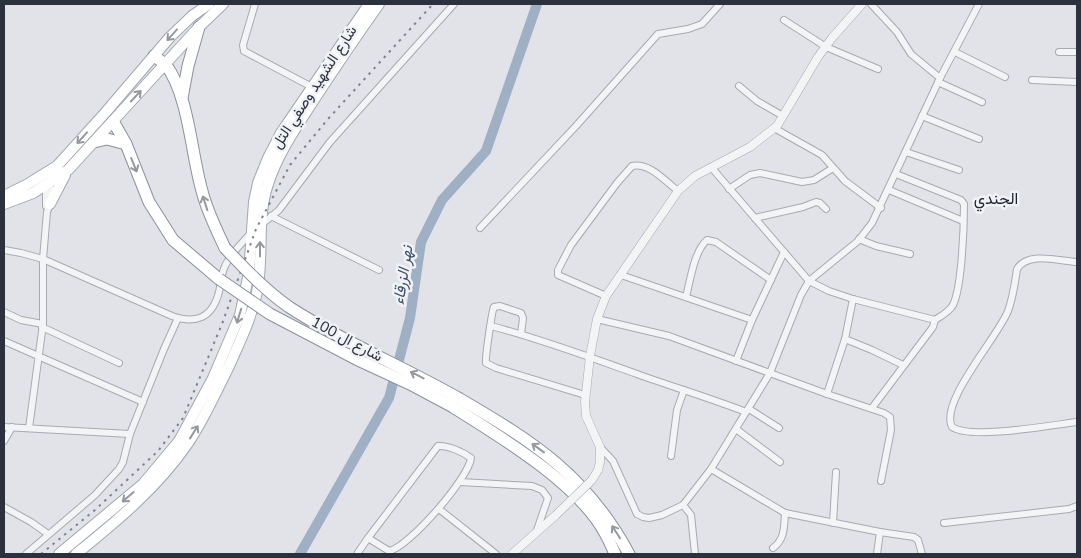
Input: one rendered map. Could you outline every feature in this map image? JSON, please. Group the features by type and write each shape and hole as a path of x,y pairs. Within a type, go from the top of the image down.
{"highway":[{"path":"182,100 188,66 199,26"},
{"name":"شارع ال 100","path":"154,56 165,64 182,100 201,190 213,223 225,248 256,281 288,306 457,403 517,433 548,455 576,480 601,510 629,554"},
{"name":"شارع ال 100","path":"109,117 126,144 149,202 173,240 219,279 270,314 356,359 457,403 567,488 593,516 605,533 615,554"},
{"path":"94,142 107,139 126,144"}],"main road":[{"path":"4,204 33,193 68,170 94,142 109,117 154,56 181,26 209,4"},
{"path":"4,196 28,184 58,164 165,64 199,26 223,4"},
{"name":"شارع الشهيد وصفي التل","path":"59,554 143,484 179,441 213,378 240,315 249,272 254,202 258,183 268,158 281,134 369,4"},
{"name":"شارع الشهيد وصفي التل","path":"76,554 146,493 198,427 249,322 260,271 263,202 268,184 289,139 379,4"},
{"path":"47,207 68,170"},
{"path":"33,193 42,198 47,207"}],"street":[{"path":"255,4 243,45 244,50 312,88"},
{"path":"4,250 43,259 178,318 190,320 202,318 212,309 218,296 224,268 238,246 279,210 330,142 454,4"},
{"path":"480,228 576,126 658,34 688,29 702,24 720,4"},
{"path":"862,4 826,47 774,128 750,147 695,176 678,191 606,296 597,319 590,356 585,395 586,416 600,447 613,461 637,514 643,517 649,518 662,515 683,505 712,469 770,373 801,295 809,280 859,239 872,223 939,80 979,4"},
{"path":"871,4 897,32 911,54 939,80 982,102"},
{"path":"784,20 826,47 878,69"},
{"path":"955,52 1005,77"},
{"path":"1059,52 1077,52"},
{"path":"1032,80 1077,82"},
{"path":"739,86 757,101 783,116"},
{"path":"922,116 979,139"},
{"path":"774,128 822,155 845,181 880,208"},
{"path":"906,152 958,170"},
{"path":"606,296 558,274 558,270 570,245 632,166 644,166 650,169 678,191"},
{"path":"711,167 809,280 829,291 935,320"},
{"path":"729,188 754,173 802,182 814,180 834,168"},
{"path":"29,428 42,326 43,259 48,184 45,173"},
{"path":"872,408 933,327 935,320 949,310 955,299 960,271 964,204 961,200 896,174"},
{"path":"889,190 963,221"},
{"path":"755,218 816,202 826,209"},
{"path":"271,216 379,270"},
{"path":"859,239 876,246 910,254"},
{"path":"686,297 697,258 703,243 707,240 716,242 771,280"},
{"path":"736,361 752,320 784,252"},
{"path":"1077,262 1039,258 1027,260 1020,265 1017,270 1009,310 995,337 959,390 949,420 952,427 956,430 981,432 1077,422"},
{"path":"622,275 752,320"},
{"path":"827,394 845,339 853,298"},
{"path":"521,334 523,318 521,313 500,306 493,308 485,358 486,363 496,368 585,395"},
{"path":"4,312 21,320 42,326 120,364"},
{"path":"26,554 94,495 119,469 123,462 130,434 178,318"},
{"path":"597,319 669,336 827,394 884,412 890,417 892,422 882,481"},
{"path":"491,326 590,356 684,390 748,410 779,428"},
{"path":"845,339 904,365"},
{"path":"4,341 143,402"},
{"path":"671,456 678,410 684,390"},
{"path":"4,427 130,434"},
{"path":"4,440 12,427"},
{"path":"736,429 780,462"},
{"path":"357,554 368,538 438,446 444,446 471,458 460,482 439,509 398,548 392,551 387,550 368,538"},
{"path":"512,554 536,534 592,480 600,462 600,447"},
{"path":"712,469 785,513 880,532 914,536 918,540 922,554"},
{"path":"833,523 836,472"},
{"path":"460,482 523,485 539,488 548,498 536,534"},
{"path":"683,505 691,515 695,554"},
{"path":"944,523 1069,510 1077,506"},
{"path":"4,507 48,534"},
{"path":"439,509 496,554"},
{"path":"773,548 783,535 785,513"},
{"path":"877,554 880,532"}],"waterway":[{"name":"نهر الزرقاء","path":"300,554 389,398 410,318 421,242 442,200 486,151 537,4"}],"railway":[{"path":"41,554 95,510 158,451 183,418 222,324 256,229 290,165 328,119 433,4"}],"district":[{"name":"الجندي","path":"996,198"}]}
